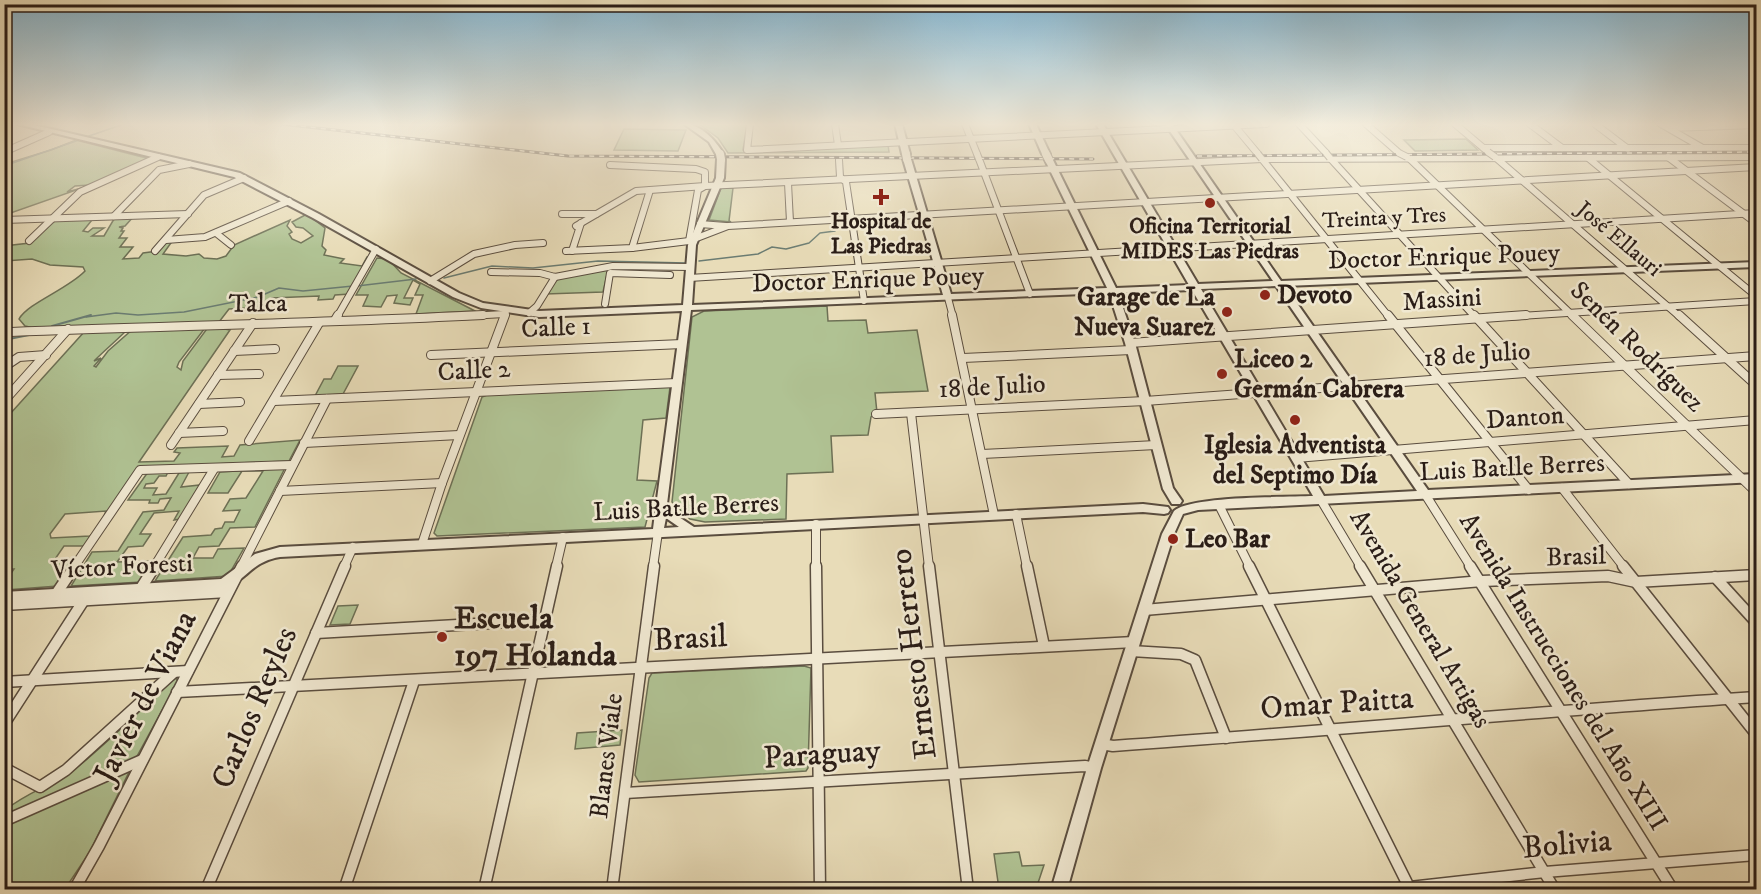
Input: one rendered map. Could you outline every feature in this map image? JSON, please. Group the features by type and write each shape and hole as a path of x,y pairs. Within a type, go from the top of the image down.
{"street":[{"path":"29,241 80,192 139,166"},
{"path":"114,216 159,170 180,166"},
{"name":"Doctor Enrique Pouey","path":"196,166 244,178 469,301 506,312 948,298 1756,264"},
{"path":"623,166 703,170 705,186"},
{"name":"Blanes Viale","path":"612,890 660,502 687,308 691,240 716,186 722,171 721,166"},
{"path":"839,166 840,177 846,182 864,301"},
{"path":"909,166 936,263 950,301 994,515"},
{"path":"982,166 1030,294"},
{"path":"728,226 691,240 632,248 569,251 579,224 636,191 984,172 1021,166"},
{"path":"1051,166 1113,291 1131,347 1172,505 1168,534 1101,744 1059,890"},
{"name":"Avenida General Artigas","path":"1124,166 1257,393 1556,890"},
{"name":"Avenida Instrucciones del Año XIII","path":"1196,166 1425,494 1482,581 1673,890"},
{"path":"1267,166 1529,490"},
{"path":"1337,166 1629,484"},
{"name":"Senén Rodríguez","path":"1417,166 1532,274 1756,492"},
{"name":"José Ellauri","path":"1505,166 1629,270 1756,385"},
{"path":"1597,166 1756,296"},
{"path":"1680,166 1756,223"},
{"path":"700,224 728,226 1756,167"},
{"path":"155,251 208,192 244,178"},
{"path":"788,183 790,222"},
{"path":"691,240 698,190 705,186"},
{"path":"632,248 650,190"},
{"path":"166,240 196,238 216,233 289,201"},
{"name":"Treinta y Tres","path":"491,272 540,273 555,277 613,266 680,267 690,270 858,267 1756,213"},
{"path":"4,220 188,214"},
{"path":"562,214 596,214"},
{"path":"216,233 231,245"},
{"path":"430,281 474,254 515,245 543,243"},
{"path":"336,320 376,249"},
{"path":"605,304 610,273 670,275"},
{"path":"529,313 537,306 555,277"},
{"name":"Massini","path":"963,358 1131,347 1224,336 1756,301"},
{"path":"422,544 459,435 506,312"},
{"name":"Talca","path":"11,332 253,323 319,323 336,320 506,312"},
{"path":"171,445 253,323"},
{"path":"249,441 319,323"},
{"path":"4,401 68,329"},
{"name":"Calle 1","path":"431,355 682,344"},
{"path":"234,351 274,349"},
{"path":"4,367 19,357 46,355"},
{"name":"18 de Julio","path":"876,414 1145,401 1756,356"},
{"path":"218,375 259,374"},
{"name":"Calle 2","path":"273,400 677,383"},
{"name":"Javier de Viana","path":"74,890 99,846 327,399"},
{"path":"199,404 240,402"},
{"name":"Ernesto Herrero","path":"911,413 968,890"},
{"name":"Danton","path":"1296,458 1756,420"},
{"path":"180,433 223,431"},
{"path":"304,443 459,435"},
{"path":"982,454 1156,446"},
{"path":"56,594 140,470 292,465"},
{"path":"141,588 214,469"},
{"name":"Luis Batlle Berres","path":"238,573 252,560 263,554 353,547 1756,478"},
{"path":"280,491 442,483"},
{"path":"1562,488 1756,734"},
{"path":"660,502 672,518 692,529"},
{"path":"1219,505 1408,885"},
{"path":"1016,514 1044,646"},
{"path":"816,524 817,781 820,890"},
{"path":"484,890 563,537"},
{"name":"Carlos Reyles","path":"206,890 353,547"},
{"name":"Víctor Foresti","path":"4,597 223,584 238,573"},
{"name":"Brasil","path":"1144,610 1482,581 1608,576 1636,582 1756,575"},
{"path":"1715,577 1756,622"},
{"name":"Víctor Foresti","path":"4,605 228,592"},
{"path":"4,724 84,600"},
{"path":"316,633 545,620"},
{"name":"Brasil","path":"177,692 1125,641 1143,654 1182,654 1195,660 1226,738"},
{"path":"4,682 188,671"},
{"path":"4,768 40,787 66,770 173,673"},
{"path":"344,890 414,681"},
{"name":"Omar Paitta","path":"1101,744 1113,746 1330,731 1560,710 1756,697"},
{"path":"4,821 142,760"},
{"name":"Paraguay","path":"625,793 954,772 1085,766 1094,768"},
{"name":"Bolivia","path":"1383,890 1408,885 1545,872 1755,858"}],"green space":[{"path":"5,166 134,166 90,185 75,186 67,192 85,187 80,193 76,190 5,215"},
{"path":"721,188 733,188 729,221 731,222 709,220"},
{"path":"307,214 325,228 322,246 326,250 324,255 344,259 340,263 362,266 367,257 371,257 350,294 318,300 319,296 272,298 266,307 229,309 219,322 34,328 25,326 19,319 31,307 78,278 85,271 83,267 50,265 32,259 5,261 4,246 30,243 56,220 92,220 83,231 104,228 92,236 104,236 114,219 134,216 125,226 119,227 123,228 121,231 124,231 119,238 127,238 120,247 133,247 123,259 139,258 143,253 158,251 168,241 173,240 163,254 186,256 199,254 204,258 217,259 226,256 234,245 290,220 287,226 292,232 289,234 292,239 301,243 313,236 303,228 296,227 292,222"},
{"path":"377,258 388,259 401,273 475,311 416,314 423,295 415,295 420,284 413,280 404,298 413,298 410,305 394,303 397,295 387,296 381,307 363,306 368,295 356,295"},
{"path":"609,266 603,292 546,294 556,278"},
{"path":"827,306 828,321 866,320 868,333 917,330 928,391 875,393 877,413 871,417 868,435 831,436 833,472 787,474 786,519 705,522 690,519 672,502 692,317 704,311"},
{"path":"209,326 230,330 139,462 174,461 180,453 174,452 177,448 228,446 222,457 234,456 240,445 300,440 289,461 142,467 102,521 106,511 65,514 50,534 51,538 90,536 99,526 86,546 64,546 53,562 74,562 58,586 5,590 5,582 14,569 4,569 4,422 10,414 85,331 128,329 94,361 101,358 94,366 96,367 108,351 133,329 205,328 179,362 177,367 181,370 183,361"},
{"path":"338,366 358,366 343,394 315,396 324,379 331,379"},
{"path":"670,387 666,418 643,420 637,480 657,481 645,527 437,536 434,533 482,397"},
{"path":"285,468 255,527 230,528 219,546 199,547 193,558 213,558 218,549 244,548 228,576 155,581 183,537 211,535 215,529 222,528 225,522 234,522 240,510 223,511 230,499 246,498 263,471 242,471 228,493 208,493 220,472"},
{"path":"148,472 168,472 166,476 159,476 154,483 146,484 144,488 157,488 153,495 166,494 179,473 189,472 181,487 200,485 180,519 174,520 179,511 154,513 140,534 151,534 143,546 128,547 117,562 154,561 142,582 71,586 92,552 118,551 143,512 164,510 171,498 160,499 158,503 149,503 150,500 128,500"},
{"path":"358,605 350,624 330,625 338,606"},
{"path":"804,666 811,668 808,768 806,771 639,782 635,775 649,678 652,673"},
{"path":"176,678 178,681 136,758 5,818 4,811 13,804 62,778 80,765"},
{"path":"622,730 620,745 575,749 577,733"},
{"path":"132,766 89,853 65,889 5,889 4,824"},
{"path":"1019,852 1022,866 1044,865 1036,889 999,889 994,854"}],"waterway":[{"path":"699,261 758,254 772,247 786,249 809,243 820,233 835,231"},
{"path":"444,278 492,266 533,268 598,261 687,263"},
{"path":"357,286 416,279"},
{"path":"86,317 116,313 138,315 184,312 258,297 279,288 303,291 353,286"},
{"path":"52,326 91,315"},
{"path":"4,340 29,335"}],"place":[{"name":"Hospital de Las Piedras","path":"881,197"},
{"name":"Oficina Territorial MIDES Las Piedras","path":"1210,203"},
{"name":"Devoto","path":"1265,295"},
{"name":"Garage de La Nueva Suarez","path":"1227,312"},
{"name":"Liceo 2 Germán Cabrera","path":"1222,374"},
{"name":"Iglesia Adventista del Septimo Día","path":"1295,420"},
{"name":"Leo Bar","path":"1173,539"},
{"name":"Escuela 197 Holanda","path":"442,637"}]}
